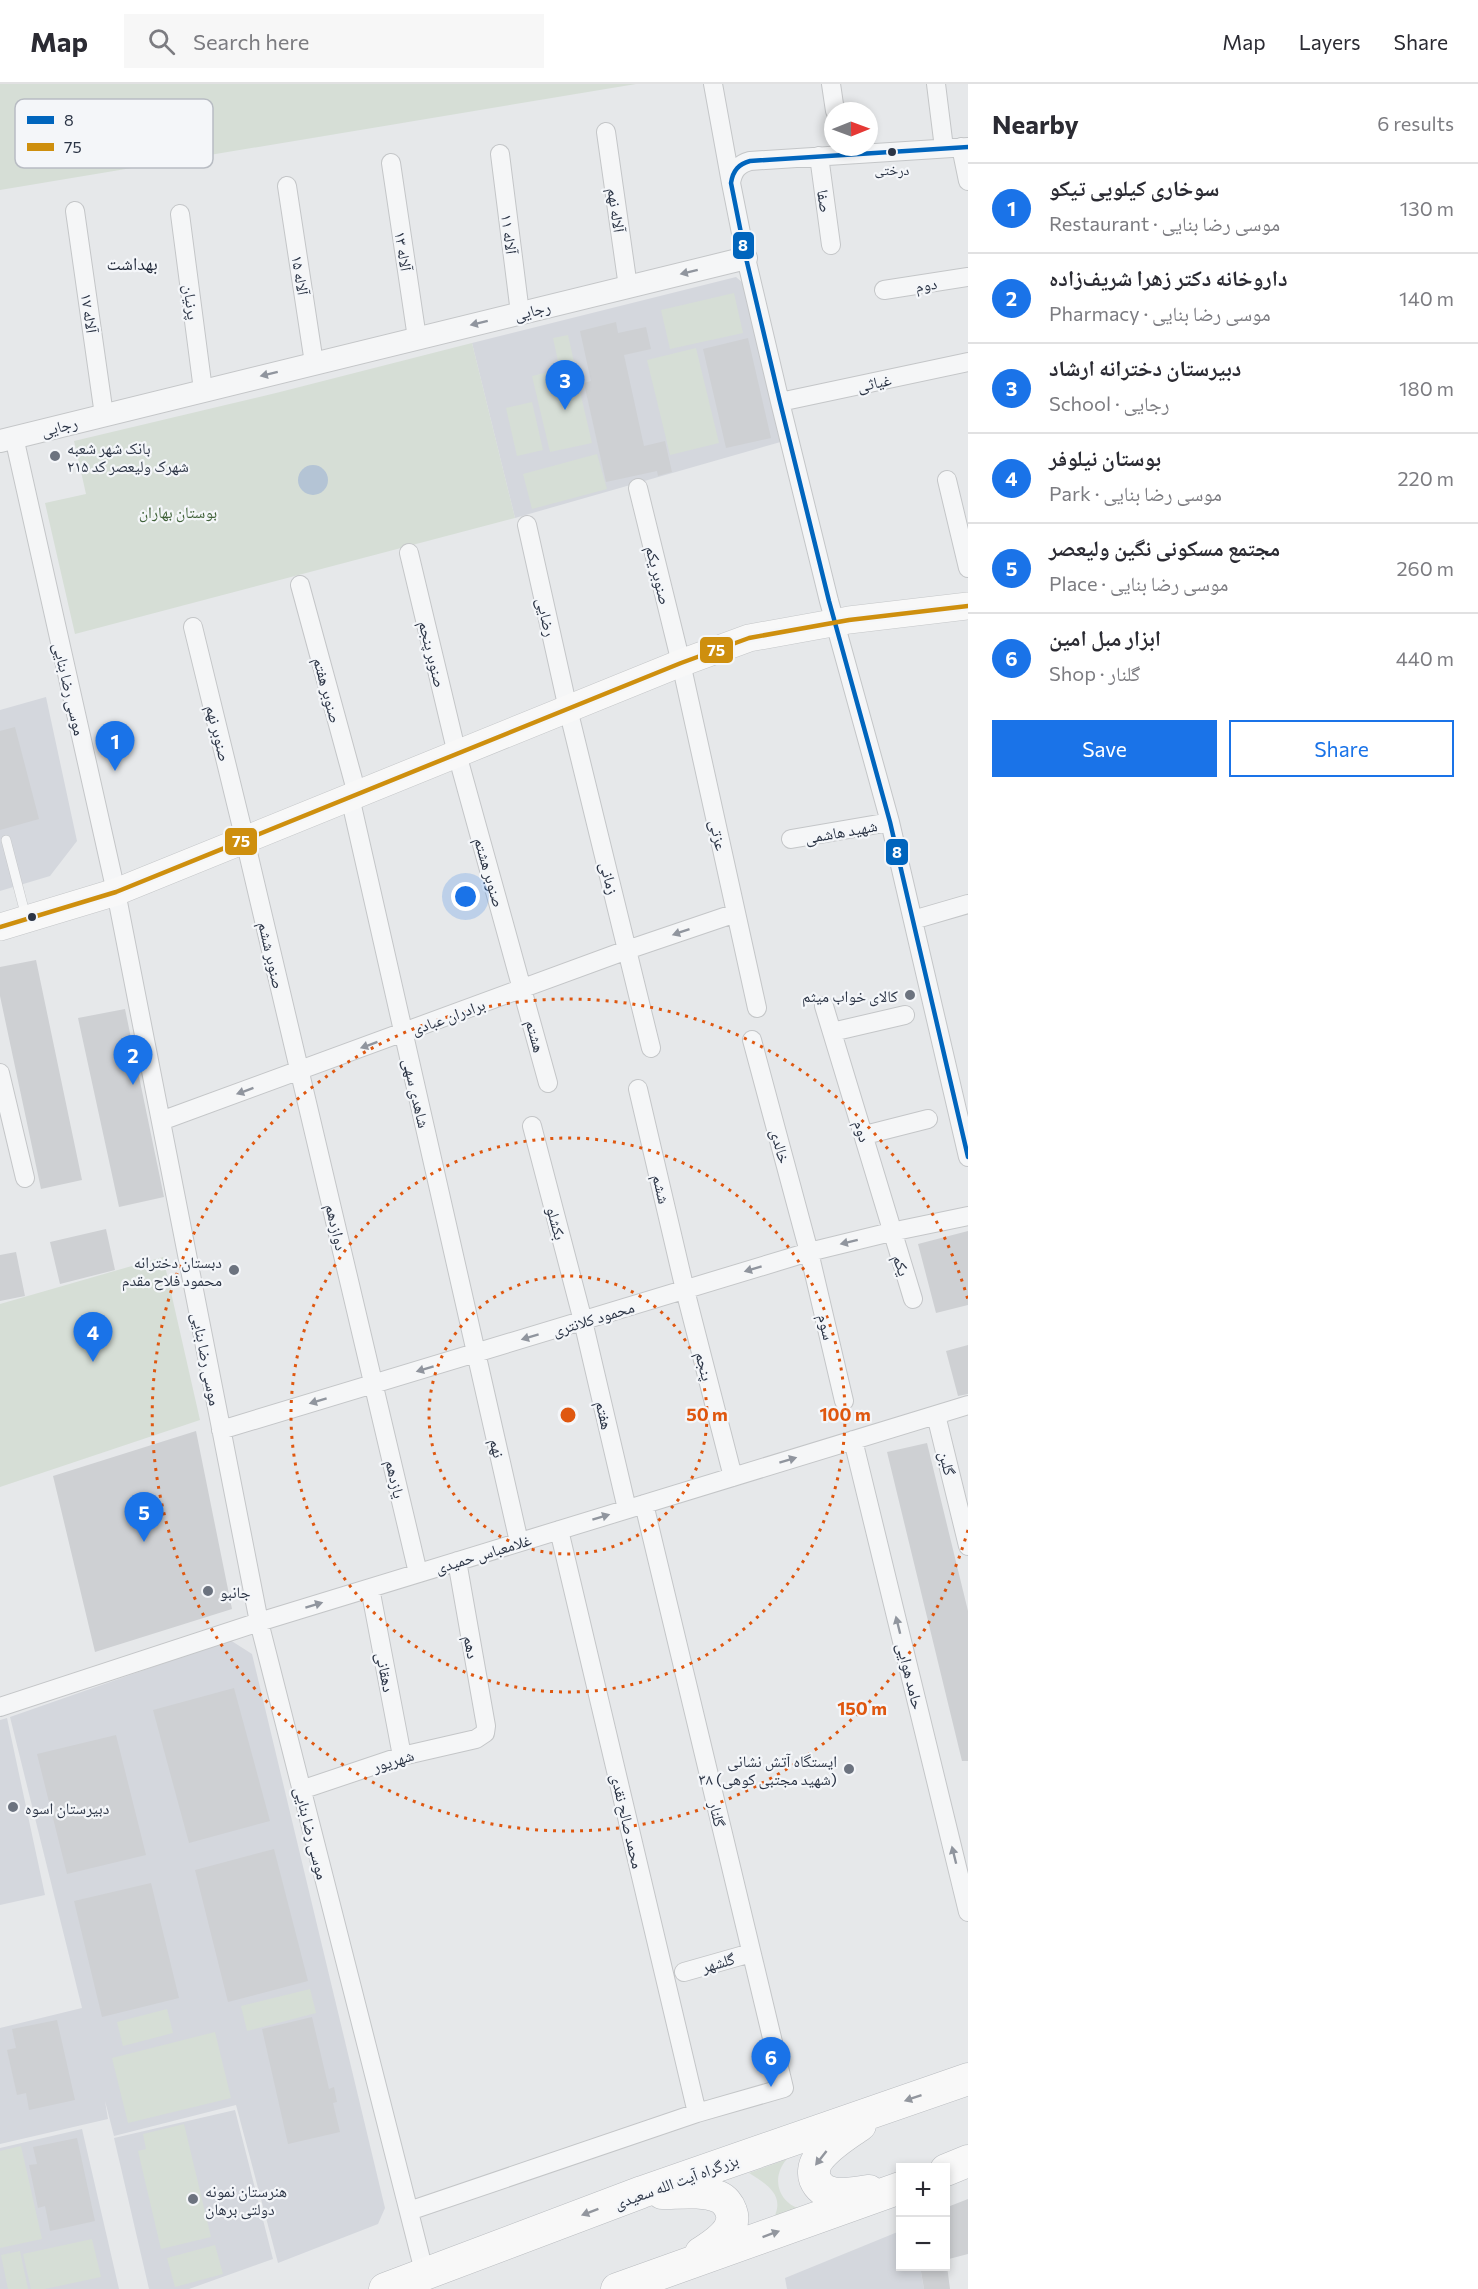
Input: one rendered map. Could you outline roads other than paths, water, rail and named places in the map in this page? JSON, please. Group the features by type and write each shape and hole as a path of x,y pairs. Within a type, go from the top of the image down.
{"highway":[{"name":"بزرگراه آیت الله سعیدی","path":"385,2289 642,2192 968,2079"},
{"path":"882,2108 828,2150 816,2162 814,2174 816,2182 824,2190 837,2195 896,2188"},
{"path":"950,2168 968,2161"},
{"path":"617,2289 896,2189"},
{"path":"642,2192 702,2193 721,2197 729,2206 733,2216 732,2225 725,2234 680,2267"}],"main road":[{"path":"0,927 116,892 681,663 749,638 835,622 968,606"}],"street":[{"path":"713,84 746,258 780,402 835,622 890,822 913,920 960,1087 968,1157"},
{"path":"831,84 834,102"},
{"path":"936,84 968,181"},
{"name":"آلاله نهم","path":"606,132 628,287"},
{"path":"878,150 958,148"},
{"name":"آلاله ۱۱","path":"500,154 520,313"},
{"path":"731,183 734,171 743,162 824,155"},
{"name":"صفا","path":"819,156 831,245"},
{"name":"آلاله ۱۳","path":"391,163 417,338"},
{"name":"آلاله ۱۵","path":"287,186 314,363"},
{"name":"آلاله ۱۷","path":"75,211 104,415"},
{"name":"پرنیان","path":"180,214 203,390"},
{"name":"رجایی","path":"7,439 746,258"},
{"name":"دوم","path":"884,290 968,277"},
{"name":"غیاثی","path":"780,402 968,362"},
{"name":"موسی رضا بنایی","path":"7,439 116,892 259,1622 425,2275"},
{"path":"947,480 968,568"},
{"name":"صنوبر یکم","path":"638,488 681,663"},
{"name":"رضایی","path":"527,525 568,709"},
{"name":"صنوبر پنجم","path":"409,554 457,754"},
{"name":"صنوبر هفتم","path":"300,585 354,796"},
{"name":"صنوبر نهم","path":"193,627 245,840"},
{"name":"عزتی","path":"681,663 757,1008"},
{"name":"زمانی","path":"568,709 651,1048"},
{"name":"صنوبر هشتم","path":"457,754 523,990"},
{"name":"شاهدی سهی","path":"354,796 403,1033 476,1353"},
{"name":"شهید هاشمی","path":"791,839 890,822"},
{"name":"صنوبر ششم","path":"245,840 300,1071"},
{"path":"913,920 968,904"},
{"name":"برادران عبادی","path":"161,1122 627,950 736,913"},
{"name":"هشتم","path":"523,990 548,1083"},
{"name":"دوم","path":"824,1006 865,1135 891,1232"},
{"path":"832,1032 905,1015"},
{"name":"خالدی","path":"752,1040 809,1252"},
{"name":"دوازدهم","path":"300,1071 374,1384"},
{"path":"0,1073 26,1178"},
{"name":"ششم","path":"638,1089 685,1290"},
{"path":"865,1135 928,1119"},
{"name":"بکشلو","path":"531,1126 583,1321"},
{"name":"محمود کلانتری","path":"221,1430 809,1252 968,1216"},
{"name":"یکم","path":"891,1232 913,1299"},
{"name":"سوم","path":"809,1252 844,1401"},
{"name":"پنجم","path":"685,1290 733,1477"},
{"name":"هفتم","path":"583,1321 636,1507"},
{"name":"نهم","path":"476,1353 519,1542"},
{"name":"یازدهم","path":"374,1384 418,1573"},
{"name":"غلامعباس حمیدی","path":"0,1707 259,1622 968,1406"},
{"name":"گلبن","path":"936,1415 968,1546"},
{"name":"حامد هوایی","path":"854,1440 968,1912"},
{"name":"گلنار","path":"636,1507 784,2088 697,2113"},
{"name":"محمد صالح نقدی","path":"559,1530 697,2113"},
{"name":"دهم","path":"457,1562 486,1726 484,1733"},
{"name":"دهقانی","path":"370,1588 402,1756"},
{"name":"شهریور","path":"301,1790 402,1756 476,1739 484,1733"},
{"name":"گلشهر","path":"684,1972 751,1953"},
{"path":"409,2211 697,2113"}],"lane":[{"path":"6,840 27,919"}],"water":[{"path":"313,465 319,466 327,474 327,486 319,494 313,495 307,494 299,486 298,480 299,474 307,466"}],"place":[{"name":"درختی","path":"892,152"},
{"name":"دبیرستان دخترانه ارشاد","path":"565,410"},
{"name":"بانک شهر شعبه شهرک ولیعصر کد ۲۱۵","path":"55,456"},
{"name":"سوخاری کیلویی تیکو","path":"115,771"},
{"name":"کالای خواب میثم","path":"910,995"},
{"name":"داروخانه دکتر زهرا شریف‌زاده","path":"133,1085"},
{"name":"دبستان دخترانه محمود فلاح مقدم","path":"234,1270"},
{"name":"بوستان نیلوفر","path":"93,1362"},
{"name":"مجتمع مسکونی نگین ولیعصر","path":"144,1542"},
{"name":"جانبو","path":"208,1591"},
{"name":"ایستگاه آتش نشانی ۳۸ (شهید مجتبی کوهی)","path":"849,1769"},
{"name":"دبیرستان اسوه","path":"13,1807"},
{"name":"ابزار مبل امین","path":"771,2087"},
{"name":"هنرستان نمونه دولتی برهان","path":"193,2199"}],"district":[{"name":"بهداشت","path":"132,263"}],"park label":[{"name":"بوستان بهاران","path":"178,511"}]}
